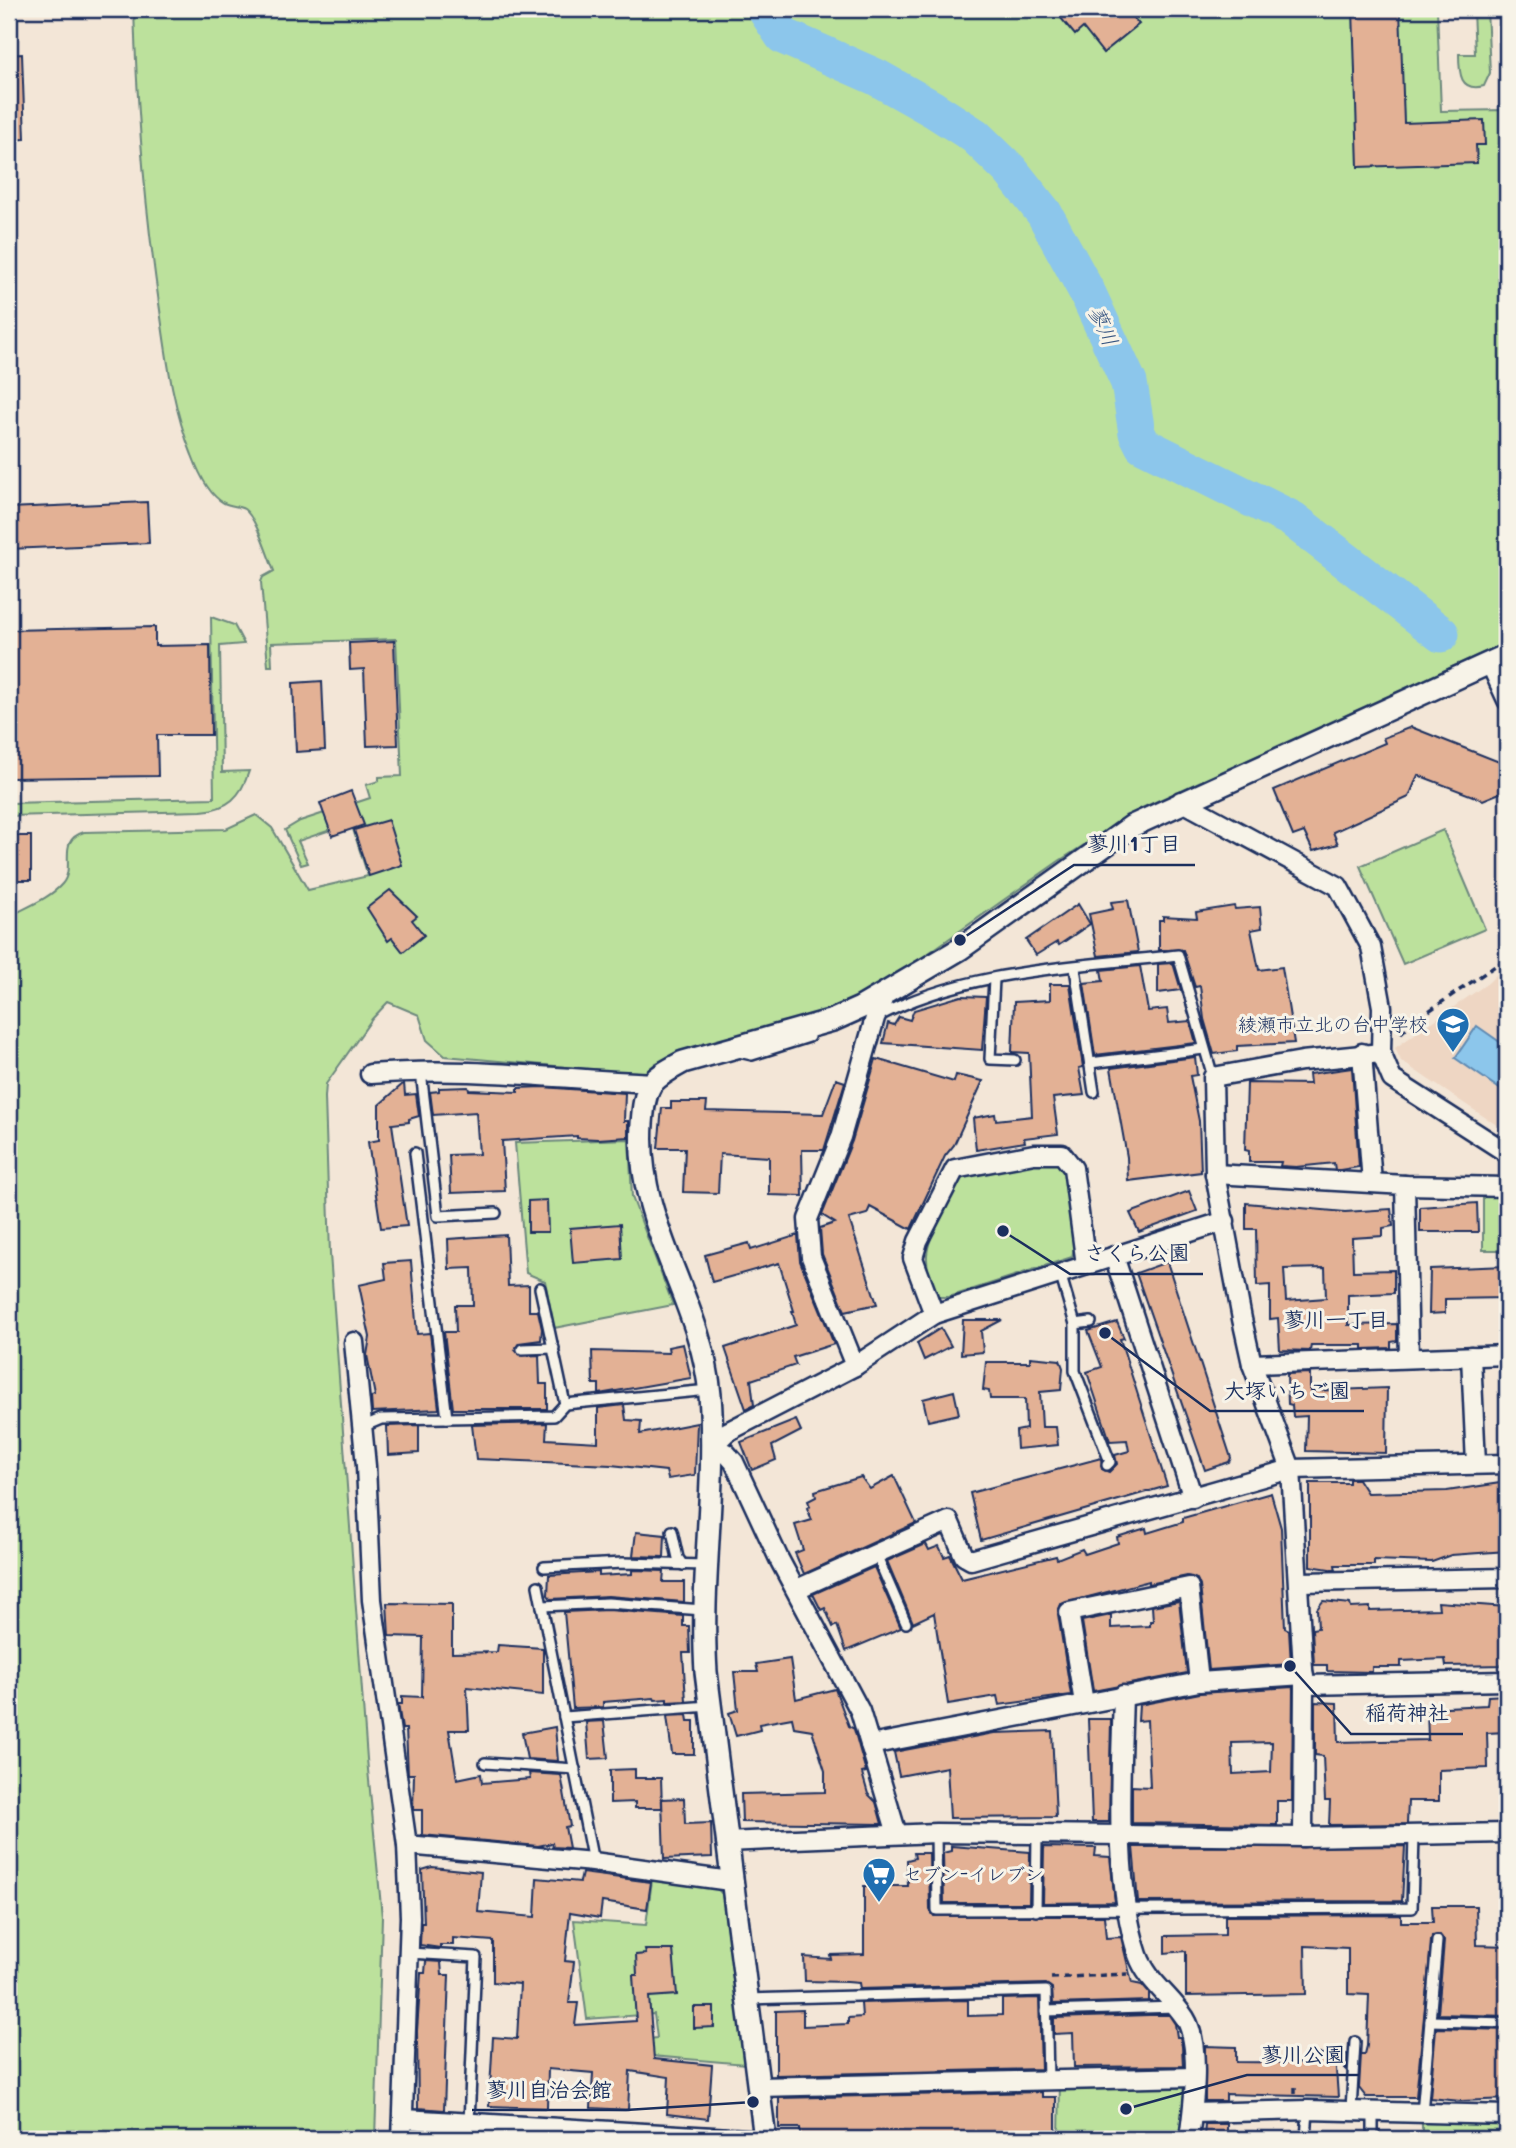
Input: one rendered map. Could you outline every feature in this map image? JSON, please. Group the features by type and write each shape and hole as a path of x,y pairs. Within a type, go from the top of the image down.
{"street":[{"path":"765,2139 709,1706 703,1610 712,1447 709,1390 699,1345 654,1222 643,1181 642,1115 653,1083 683,1062 829,1020 885,995 960,949 1132,826 1181,801 1499,659 1507,700"},
{"path":"1181,801 1338,886 1371,947 1382,1007 1371,1053 1372,1183"},
{"path":"855,1366 811,1257 808,1219 841,1137 875,1018 885,995"},
{"path":"1303,1837 1304,1680 1291,1469 1252,1364 1215,1174 1213,1077 1371,1053"},
{"path":"1371,1053 1392,1079 1507,1153"},
{"path":"370,1074 421,1070 544,1073 653,1083"},
{"path":"934,1314 913,1258 918,1241 955,1169 1011,1158 1062,1154 1073,1168 1086,1265"},
{"path":"1215,1174 1405,1185 1507,1187"},
{"path":"1405,1185 1409,1358"},
{"path":"712,1447 727,1432 855,1366 934,1314 1225,1221"},
{"path":"1114,1256 1192,1498"},
{"path":"354,1342 372,1600 407,1845 409,1953 402,2139"},
{"path":"1252,1364 1507,1355"},
{"path":"1471,1356 1476,1464"},
{"path":"712,1447 726,1453 734,1462 774,1549 860,1711 897,1834"},
{"path":"797,1589 949,1521 964,1556 971,1560 1291,1469 1507,1464"},
{"path":"1300,1582 1507,1578"},
{"path":"1084,1703 1069,1612 1189,1587 1199,1682"},
{"path":"870,1745 1199,1682 1507,1681"},
{"path":"1123,1695 1121,1835 1129,1911 1138,1955 1147,1973 1186,2019 1192,2037 1193,2113 1189,2139"},
{"path":"726,1842 936,1833 1303,1837 1507,1833"},
{"path":"407,1845 593,1863 730,1881"},
{"path":"758,2087 1194,2077"},
{"path":"1193,2113 1351,2110 1507,2115"},
{"path":"404,2119 692,2138 748,2139"}],"lane":[{"path":"875,1018 938,991 994,979 1178,954 1213,1077"},
{"path":"1076,968 1094,1092"},
{"path":"994,979 990,1059 1015,1060"},
{"path":"1090,1063 1204,1049"},
{"path":"421,1070 438,1216 496,1213"},
{"path":"415,1153 447,1418"},
{"path":"1060,1273 1075,1324 1075,1371 1110,1462 1107,1465"},
{"path":"540,1288 565,1404"},
{"path":"1075,1324 1091,1322"},
{"path":"522,1349 554,1348"},
{"path":"362,1427 382,1419 554,1416 565,1404 709,1390"},
{"path":"672,1531 678,1558 683,1565"},
{"path":"876,1554 906,1623"},
{"path":"544,1567 623,1563 705,1566"},
{"path":"538,1586 593,1863"},
{"path":"542,1606 608,1603 703,1610"},
{"path":"564,1717 709,1706"},
{"path":"485,1763 575,1769"},
{"path":"936,1833 937,1910 1036,1911 1412,1908 1414,1836"},
{"path":"1036,1911 1037,1836"},
{"path":"1422,2113 1437,1941"},
{"path":"409,1953 476,1957 469,2123"},
{"path":"747,2000 1046,1991 1048,2080"},
{"path":"1046,2011 1176,2007"},
{"path":"1430,2021 1507,2022"},
{"path":"1351,2110 1355,2042"},
{"path":"1306,2139 1308,2110"},
{"path":"1373,2111 1373,2139"}],"path":[{"path":"1401,1034 1414,1021 1507,958"},
{"path":"1046,1991 1051,1978 1147,1973"},
{"path":"1295,2082 1295,2096"}],"shaded area":[{"name":"綾瀬市立北の台中学校","path":"1507,964 1507,1132 1401,1061 1395,1048 1488,983"}],"green space":[{"path":"134,9 1437,9 1441,111 1507,110 1507,642 1142,808 1059,861 892,979 867,993 801,1020 676,1054 656,1063 643,1074 445,1056 427,1040 419,1015 388,1002 372,1019 326,1084 330,1254 367,1759 382,1917 375,2139 9,2139 9,917 44,898 62,884 68,870 70,842 84,832 226,829 256,815 272,828 308,890 368,876 351,823 298,841 308,863 301,865 285,830 300,821 370,798 366,785 379,781 379,777 402,776 396,639 271,643 272,666 268,666 261,582 263,577 274,571 248,513 242,508 224,503 208,489 185,438 168,366 150,235"},
{"path":"1459,9 1487,9 1490,73 1484,86 1470,86 1462,80 1459,54 1475,54 1473,11"},
{"path":"211,617 234,625 244,644 220,646 222,772 249,771 242,788 232,800 219,808 201,811 9,816 9,803 214,798"},
{"path":"1443,830 1485,929 1403,964 1360,866"},
{"path":"629,1139 632,1197 673,1305 554,1328 545,1281 526,1273 515,1143"},
{"path":"1054,1161 1066,1170 1075,1243 1072,1257 949,1297 937,1297 927,1266 928,1247 936,1224 955,1187 968,1174 976,1171"},
{"path":"1483,1195 1507,1196 1507,1250 1483,1250"},
{"path":"652,1880 716,1887 722,1894 745,2064 640,2055 643,2040 657,2038 654,2014 587,2019 574,1920 646,1925"},
{"path":"1194,2077 1189,2139 1059,2139 1060,2080"},
{"path":"1422,2113 1507,2115 1507,2139 1422,2139"}],"water":[{"path":"1477,1026 1507,1047 1507,1094 1455,1058"}],"building":[{"path":"1070,9 1126,9 1139,24 1103,53 1083,28 1075,35 1060,17"},
{"path":"1353,9 1400,9 1404,123 1484,120 1485,145 1476,145 1477,163 1358,167"},
{"path":"22,54 25,139 9,140 9,55"},
{"path":"147,502 149,543 9,549 9,508"},
{"path":"155,627 155,646 210,645 211,735 157,735 158,776 9,778 9,630"},
{"path":"394,641 398,745 367,746 364,669 350,670 349,643"},
{"path":"322,681 325,750 296,752 293,683"},
{"path":"1411,727 1507,765 1502,774 1507,777 1507,790 1483,800 1418,775 1409,797 1333,832 1338,844 1313,851 1304,832 1293,836 1274,790 1385,743 1383,738"},
{"path":"351,791 364,825 332,836 320,803"},
{"path":"388,820 402,865 369,876 354,830"},
{"path":"9,836 31,836 31,880 9,880"},
{"path":"390,890 417,916 412,920 424,935 403,952 392,938 388,941 367,908"},
{"path":"1128,900 1138,952 1098,956 1089,914 1113,909 1111,902"},
{"path":"1078,904 1090,924 1059,945 1057,942 1036,955 1026,940"},
{"path":"1234,906 1235,909 1260,907 1262,928 1251,930 1259,970 1282,967 1294,1043 1237,1046 1237,1051 1214,1054 1204,1019 1200,986 1195,987 1183,950 1159,950 1159,920 1163,920 1163,916 1197,918 1196,912"},
{"path":"1173,963 1181,990 1158,993 1158,964"},
{"path":"1140,966 1148,1011 1167,1009 1169,1023 1190,1021 1196,1043 1095,1055 1084,983 1103,981 1101,970"},
{"path":"1050,984 1070,984 1083,1067 1079,1068 1084,1095 1053,1098 1058,1134 1024,1138 1025,1142 976,1150 973,1118 995,1114 996,1120 1032,1116 1029,1053 1012,1052 1014,1002 1050,1000"},
{"path":"961,996 986,997 982,1050 883,1043 888,1023 894,1025 899,1017 910,1020 914,1010"},
{"path":"1195,1057 1197,1075 1190,1076 1199,1121 1201,1172 1128,1181 1127,1157 1111,1068"},
{"path":"876,1059 954,1082 956,1075 983,1081 911,1229 870,1207 867,1214 849,1219 877,1304 845,1311 822,1254 820,1228 835,1223 822,1215 852,1141"},
{"path":"1352,1068 1359,1167 1335,1170 1334,1163 1296,1167 1280,1166 1281,1162 1249,1162 1249,1151 1245,1150 1247,1083 1310,1084 1309,1074"},
{"path":"836,1079 845,1082 824,1150 802,1150 803,1196 769,1195 769,1157 720,1154 718,1193 683,1192 685,1148 658,1148 662,1108 671,1108 671,1102 707,1102 706,1111 823,1114"},
{"path":"404,1083 405,1095 416,1094 419,1116 409,1119 409,1122 392,1124 407,1226 381,1228 368,1142 379,1140 379,1105"},
{"path":"468,1087 469,1090 518,1092 518,1088 542,1087 625,1093 624,1121 628,1121 628,1137 598,1139 577,1136 502,1141 505,1191 451,1193 449,1155 479,1154 476,1112 433,1115 430,1092 439,1091 439,1088"},
{"path":"1189,1191 1197,1211 1139,1232 1130,1213"},
{"path":"547,1200 548,1232 528,1232 528,1201"},
{"path":"1246,1203 1345,1212 1391,1209 1393,1226 1383,1228 1383,1236 1352,1238 1353,1271 1394,1270 1394,1293 1348,1295 1348,1325 1397,1324 1397,1341 1391,1342 1391,1348 1311,1345 1310,1351 1280,1350 1278,1318 1270,1319 1270,1285 1257,1286 1256,1229 1246,1229","holes":["1325,1268 1326,1298 1286,1301 1284,1269"]},
{"path":"1477,1203 1478,1232 1420,1232 1420,1207"},
{"path":"620,1224 622,1259 573,1263 570,1228"},
{"path":"506,1235 508,1286 529,1285 529,1311 538,1311 542,1329 541,1340 519,1343 515,1350 522,1356 539,1355 540,1384 547,1384 547,1409 453,1409 444,1332 456,1332 455,1305 473,1305 472,1268 449,1269 448,1239"},
{"path":"798,1235 800,1261 834,1344 793,1357 796,1365 751,1380 754,1405 746,1409 725,1348 796,1325 794,1311 779,1263 712,1282 705,1255 749,1243 751,1250"},
{"path":"411,1261 417,1334 430,1333 439,1409 372,1412 371,1397 375,1396 367,1355 370,1337 359,1285 386,1279 384,1263"},
{"path":"1167,1262 1231,1458 1229,1462 1205,1470 1136,1273"},
{"path":"1507,1266 1507,1298 1445,1299 1445,1313 1429,1314 1430,1269"},
{"path":"963,1320 1002,1320 981,1331 983,1352 961,1354"},
{"path":"1117,1322 1167,1486 981,1540 970,1493 1101,1458 1102,1469 1109,1472 1117,1464 1115,1455 1129,1451 1127,1440 1110,1441 1087,1372 1102,1367 1088,1331"},
{"path":"941,1328 951,1346 924,1360 917,1343"},
{"path":"683,1344 691,1378 599,1394 599,1384 593,1384 592,1351 669,1353 668,1347"},
{"path":"1030,1357 1060,1360 1063,1368 1061,1390 1040,1392 1042,1427 1056,1427 1058,1445 1017,1449 1016,1431 1026,1429 1025,1399 990,1399 989,1391 983,1390 986,1362 1030,1362"},
{"path":"1310,1373 1310,1391 1387,1388 1386,1453 1306,1451 1307,1416 1293,1417 1292,1405 1288,1404 1287,1374"},
{"path":"954,1391 959,1414 928,1421 923,1399"},
{"path":"624,1405 626,1420 641,1421 640,1434 697,1423 695,1475 668,1479 666,1471 611,1465 476,1459 472,1425 547,1423 546,1439 598,1442 598,1408"},
{"path":"796,1420 801,1431 772,1446 776,1460 752,1470 741,1442"},
{"path":"419,1425 419,1453 388,1455 387,1426"},
{"path":"894,1476 916,1523 804,1574 795,1553 803,1550 795,1525 812,1520 807,1508 810,1506 808,1501 816,1497 815,1491 861,1477 870,1489"},
{"path":"1349,1479 1358,1479 1367,1493 1447,1491 1507,1482 1507,1551 1451,1555 1432,1562 1374,1560 1374,1565 1335,1565 1336,1570 1310,1566 1310,1483 1349,1483"},
{"path":"1271,1493 1281,1528 1285,1628 1289,1630 1291,1664 1209,1670 1200,1586 1197,1579 1187,1576 1149,1584 1149,1581 1061,1604 1058,1614 1071,1695 999,1705 997,1696 948,1704 934,1613 913,1623 887,1561 926,1544 929,1550 939,1546 944,1557 950,1555 962,1579 1056,1556 1057,1559 1082,1549 1085,1554 1118,1543 1117,1537 1146,1528 1147,1533 1183,1522 1183,1518"},
{"path":"636,1532 665,1535 664,1557 633,1556"},
{"path":"874,1567 901,1628 846,1651 837,1625 833,1627 825,1608 821,1610 813,1594"},
{"path":"632,1570 664,1571 663,1582 684,1582 684,1602 608,1596 551,1599 548,1595 549,1575 599,1572 599,1576 632,1574"},
{"path":"1179,1601 1187,1673 1093,1691 1082,1621 1111,1615 1111,1628 1150,1626 1150,1621 1153,1621 1152,1606"},
{"path":"1323,1601 1350,1604 1351,1608 1370,1607 1370,1611 1439,1609 1438,1602 1507,1607 1507,1665 1446,1666 1445,1659 1401,1661 1401,1667 1372,1667 1372,1672 1327,1671 1327,1665 1314,1665 1312,1629 1318,1628 1317,1609"},
{"path":"387,1603 452,1604 452,1653 497,1652 498,1645 543,1648 543,1695 467,1687 469,1730 449,1730 457,1779 481,1774 482,1783 530,1779 529,1773 561,1775 570,1826 565,1827 569,1848 553,1847 552,1843 538,1846 422,1835 422,1810 413,1810 414,1774 408,1774 406,1729 402,1729 398,1704 402,1704 402,1696 422,1697 423,1637 389,1636"},
{"path":"608,1610 683,1616 683,1626 689,1626 690,1653 683,1653 686,1701 667,1702 667,1699 654,1698 603,1702 603,1707 573,1708 564,1612"},
{"path":"790,1659 796,1699 835,1689 849,1726 854,1729 866,1772 862,1773 868,1794 876,1802 882,1824 742,1822 741,1794 825,1792 825,1771 812,1730 794,1727 792,1718 759,1724 760,1730 736,1736 729,1713 738,1710 734,1672 758,1672 756,1664"},
{"path":"1293,1687 1292,1801 1277,1801 1277,1825 1132,1823 1132,1786 1150,1787 1147,1720 1138,1721 1139,1705 1200,1693","holes":["1272,1742 1271,1772 1233,1774 1232,1743"]},
{"path":"1505,1695 1506,1732 1487,1733 1488,1768 1439,1770 1439,1801 1408,1801 1407,1824 1329,1825 1330,1801 1325,1801 1323,1756 1315,1755 1315,1702 1337,1703 1338,1742 1428,1740 1427,1708 1487,1705 1488,1696"},
{"path":"687,1715 688,1721 694,1721 694,1754 672,1754 667,1716"},
{"path":"1088,1719 1111,1719 1109,1822 1092,1822"},
{"path":"604,1721 608,1758 589,1759 586,1722"},
{"path":"555,1727 558,1761 527,1759 522,1733"},
{"path":"1052,1731 1056,1817 950,1818 947,1767 899,1776 894,1752 994,1733"},
{"path":"635,1769 635,1778 661,1778 662,1808 635,1808 635,1802 610,1803 610,1770"},
{"path":"684,1798 685,1824 711,1823 712,1857 664,1859 662,1799"},
{"path":"951,1846 1030,1852 1029,1903 944,1903 943,1853 951,1851"},
{"path":"1405,1846 1402,1901 1138,1902 1133,1847"},
{"path":"1044,1847 1096,1848 1095,1856 1110,1857 1115,1902 1043,1903"},
{"path":"914,1853 929,1853 930,1910 934,1916 1104,1916 1106,1938 1121,1937 1132,1983 1142,1985 1149,1993 1149,2001 1053,2004 1052,1988 1046,1984 860,1989 859,1983 805,1981 804,1957 831,1959 830,1955 864,1954 864,1886 908,1886 907,1860 915,1858"},
{"path":"432,1867 481,1872 478,1912 535,1917 537,1878 580,1882 582,1873 651,1882 647,1909 602,1902 600,1918 570,1913 565,1961 574,1962 569,2003 578,2003 575,2025 636,2021 633,1975 637,1975 636,1955 646,1954 645,1950 673,1950 677,1995 649,1997 654,2059 712,2065 708,2119 667,2114 669,2077 630,2071 628,2110 591,2108 593,2073 548,2069 547,2108 489,2106 493,2037 517,2039 520,1984 493,1982 493,1941 453,1938 453,1945 440,1945 440,1948 420,1945 421,1923 424,1923 422,1870"},
{"path":"1432,1906 1476,1906 1477,1945 1507,1946 1507,2016 1438,2014 1444,1941 1440,1935 1432,1936 1416,2097 1366,2097 1359,2088 1361,2054 1365,2054 1367,2046 1369,1995 1348,1994 1348,1948 1305,1946 1306,1994 1186,1996 1186,1951 1165,1953 1165,1936 1225,1935 1225,1916 1401,1915 1401,1922 1433,1922"},
{"path":"426,1961 441,1962 442,1975 449,1975 444,2110 418,2108 417,2031 421,1973 425,1973"},
{"path":"1039,1998 1041,2069 776,2075 776,2011 803,2010 803,2026 848,2024 848,2018 862,2017 861,2003 968,2000 968,2016 1002,2015 1002,1999"},
{"path":"694,2007 714,2007 714,2027 694,2028"},
{"path":"1169,2015 1175,2024 1177,2037 1180,2037 1183,2066 1074,2067 1073,2033 1054,2034 1054,2018"},
{"path":"1436,2028 1507,2030 1507,2099 1461,2101 1430,2098"},
{"path":"1205,2046 1236,2047 1236,2062 1311,2063 1311,2054 1347,2054 1346,2070 1335,2055 1338,2097 1226,2094 1226,2101 1205,2101"},
{"path":"1042,2092 1042,2097 1056,2097 1056,2139 800,2139 800,2128 779,2128 779,2098"},
{"path":"1205,2124 1227,2124 1227,2139 1204,2139"}],"waterway":[{"name":"蓼川","path":"765,9 783,36 876,77 933,109 975,136 1010,170 1044,213 1088,294 1129,383 1137,433 1143,445 1292,519 1441,634"}],"place":[{"name":"蓼川1丁目","path":"960,940"},
{"name":"綾瀬市立北の台中学校","path":"1453,1054"},
{"name":"さくら公園","path":"1003,1231"},
{"name":"大塚いちご園","path":"1105,1333"},
{"name":"稲荷神社","path":"1290,1666"},
{"name":"セブン-イレブン","path":"879,1904"},
{"name":"蓼川自治会館","path":"753,2102"},
{"name":"蓼川公園","path":"1126,2109"}],"district":[{"name":"蓼川一丁目","path":"1336,1320"}]}
